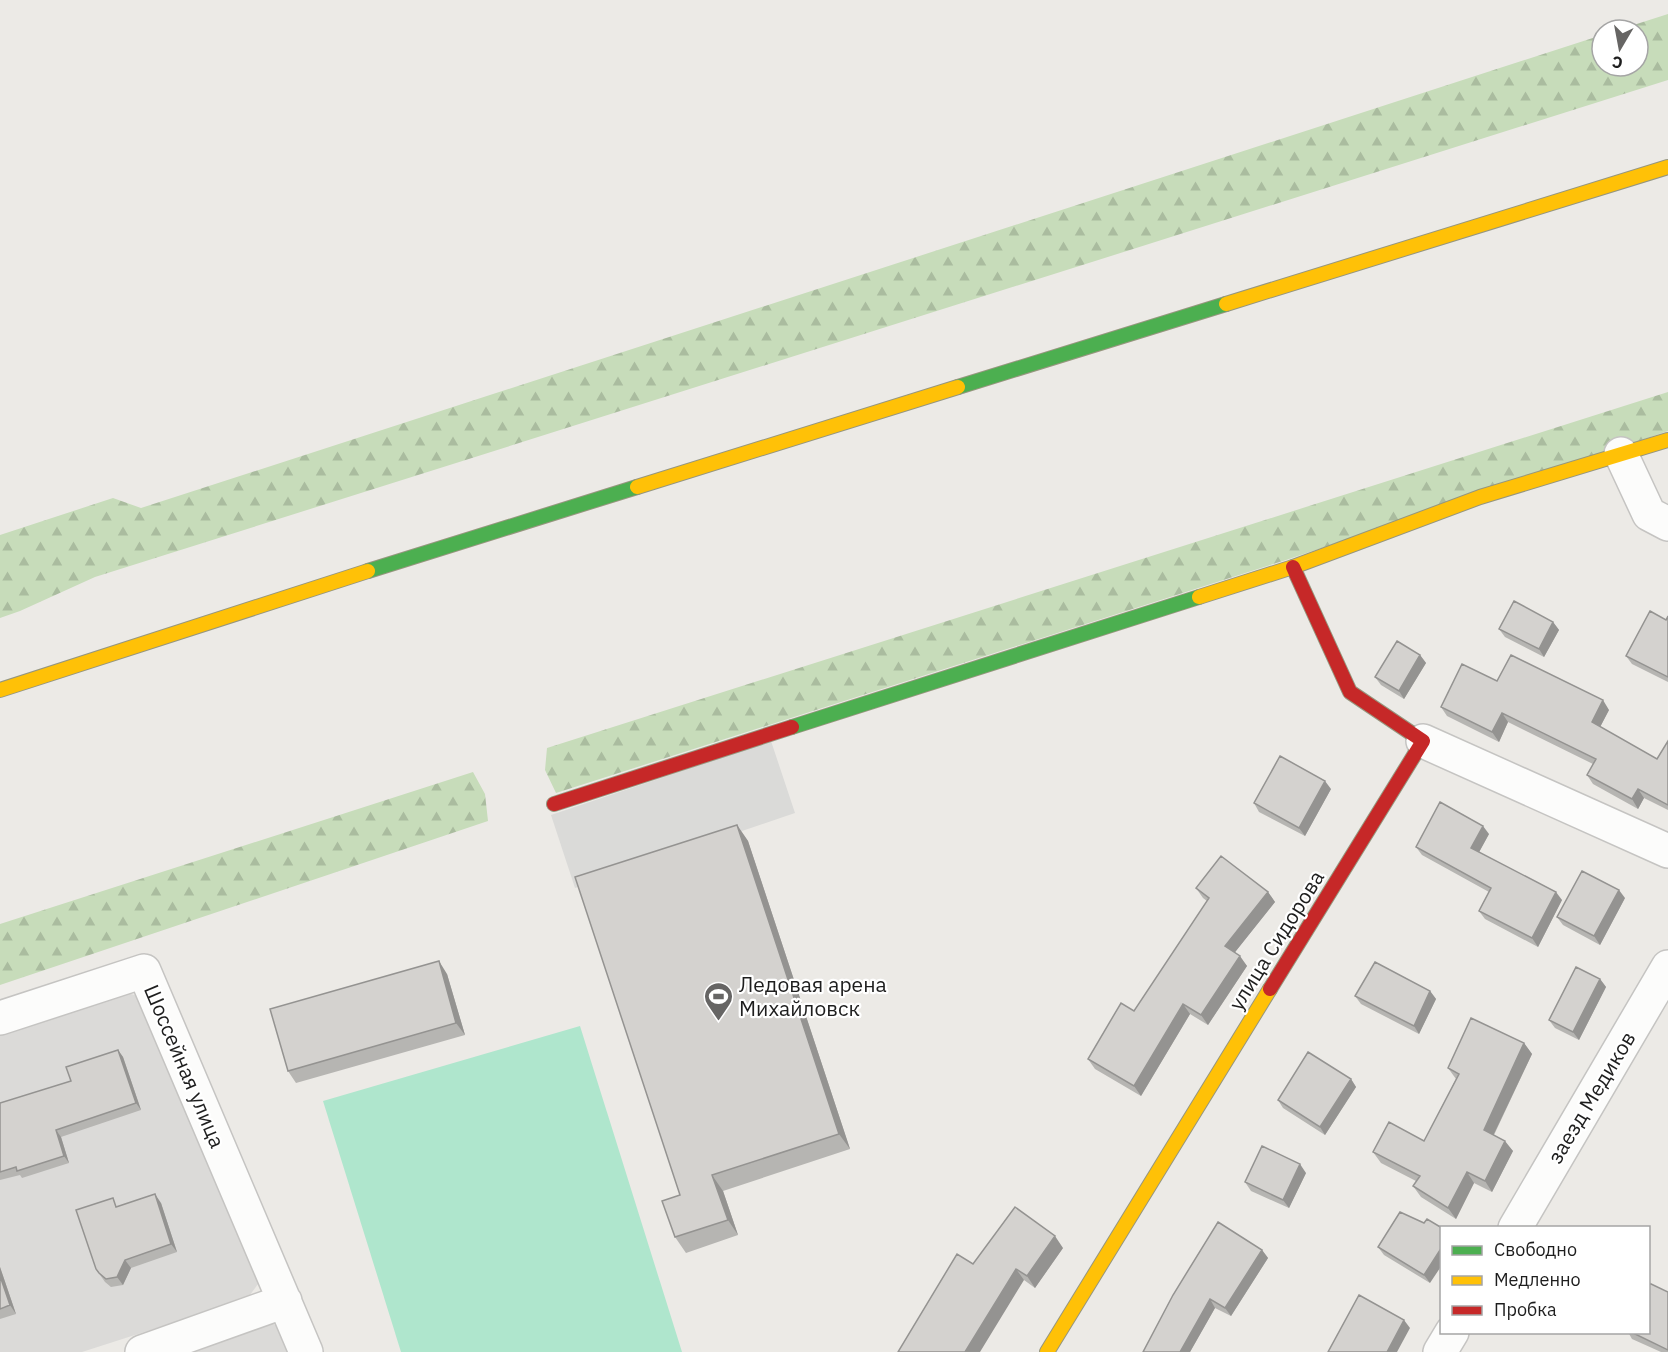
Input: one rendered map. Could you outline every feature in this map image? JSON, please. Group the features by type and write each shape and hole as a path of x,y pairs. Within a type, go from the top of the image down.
{"street":[{"path":"0,690 357,574 1668,167"},
{"path":"554,804 1293,567 1480,497 1668,440"},
{"path":"1621,454 1648,514 1668,524"},
{"path":"1293,567 1350,692 1423,741 1668,851"},
{"name":"улица Сидорова","path":"1047,1352 1423,741"},
{"name":"заезд Медиков","path":"1516,1226 1668,967"},
{"name":"Шоссейная улица","path":"0,1018 144,971 285,1301"},
{"path":"142,1352 285,1301 306,1352"},
{"path":"1440,1352 1451,1334"}],"shaded area":[{"path":"771,741 795,813 575,888 551,815"},
{"path":"124,992 145,998 264,1276 247,1299 82,1352 0,1352 0,1033"},
{"path":"267,1322 285,1328 294,1352 178,1352"}],"green space":[{"path":"1668,14 1668,80 95,577 0,618 0,535 113,498 141,508 1590,39 1590,78 1650,78 1650,20"},
{"path":"1668,392 1668,431 1286,560 556,793 545,770 547,748"},
{"path":"473,772 485,794 488,821 0,985 0,924"},
{"path":"580,1026 682,1352 401,1352 323,1101"}],"building":[{"path":"1514,601 1553,622 1539,649 1499,629"},
{"path":"1650,611 1666,620 1668,616 1668,677 1626,656"},
{"path":"1397,641 1420,655 1399,691 1375,677"},
{"path":"1511,655 1603,700 1592,722 1657,759 1668,741 1668,805 1638,789 1632,799 1587,775 1596,759 1502,713 1492,732 1441,707 1462,664 1497,681"},
{"path":"1280,756 1325,781 1299,828 1254,803"},
{"path":"1440,802 1483,826 1471,848 1556,892 1532,938 1479,911 1491,888 1416,847"},
{"name":"Ледовая арена Михайловск","path":"737,825 839,1134 712,1175 728,1220 675,1237 662,1201 680,1195 575,877"},
{"path":"1221,856 1268,892 1225,946 1240,956 1201,1015 1183,1004 1134,1086 1088,1059 1121,1003 1134,1011 1209,898 1196,888"},
{"path":"1582,871 1619,890 1594,936 1557,917"},
{"path":"439,961 456,1023 288,1071 270,1009"},
{"path":"1375,962 1430,991 1414,1026 1355,996"},
{"path":"1576,967 1600,979 1573,1032 1549,1020"},
{"path":"1471,1018 1524,1043 1484,1130 1505,1141 1485,1181 1467,1172 1448,1208 1413,1186 1420,1176 1373,1152 1389,1122 1424,1141 1459,1074 1448,1068"},
{"path":"118,1050 136,1103 56,1130 64,1156 17,1171 16,1167 0,1172 0,1103 71,1081 66,1067"},
{"path":"1308,1052 1351,1079 1320,1127 1278,1100"},
{"path":"1262,1146 1300,1164 1283,1200 1245,1182"},
{"path":"155,1194 171,1244 125,1260 117,1277 106,1279 96,1269 76,1210 113,1198 116,1207"},
{"path":"1015,1207 1055,1236 1027,1276 1016,1269 965,1352 898,1352 957,1254 973,1264"},
{"path":"1400,1212 1424,1223 1427,1219 1440,1227 1440,1250 1424,1275 1378,1247"},
{"path":"1218,1222 1262,1250 1225,1308 1210,1299 1180,1352 1143,1352 1173,1295"},
{"path":"0,1276 10,1305 0,1309"},
{"path":"1650,1283 1668,1292 1668,1350 1635,1334 1650,1334"},
{"path":"1359,1295 1404,1320 1387,1352 1328,1352"}],"traffic: fast":[{"path":"958,387 1226,304"},
{"path":"368,571 637,487"},
{"path":"792,727 1199,597"}],"traffic: slow":[{"path":"1226,304 1668,167"},
{"path":"637,487 958,387"},
{"path":"1199,597 1293,567 1480,497 1668,440"},
{"path":"0,690 368,571"},
{"path":"1047,1352 1270,989"}],"traffic: jam":[{"path":"1270,989 1423,741 1350,692 1293,567"},
{"path":"554,804 792,727"}],"place":[{"name":"Ледовая арена Михайловск","path":"718,1022"}]}
